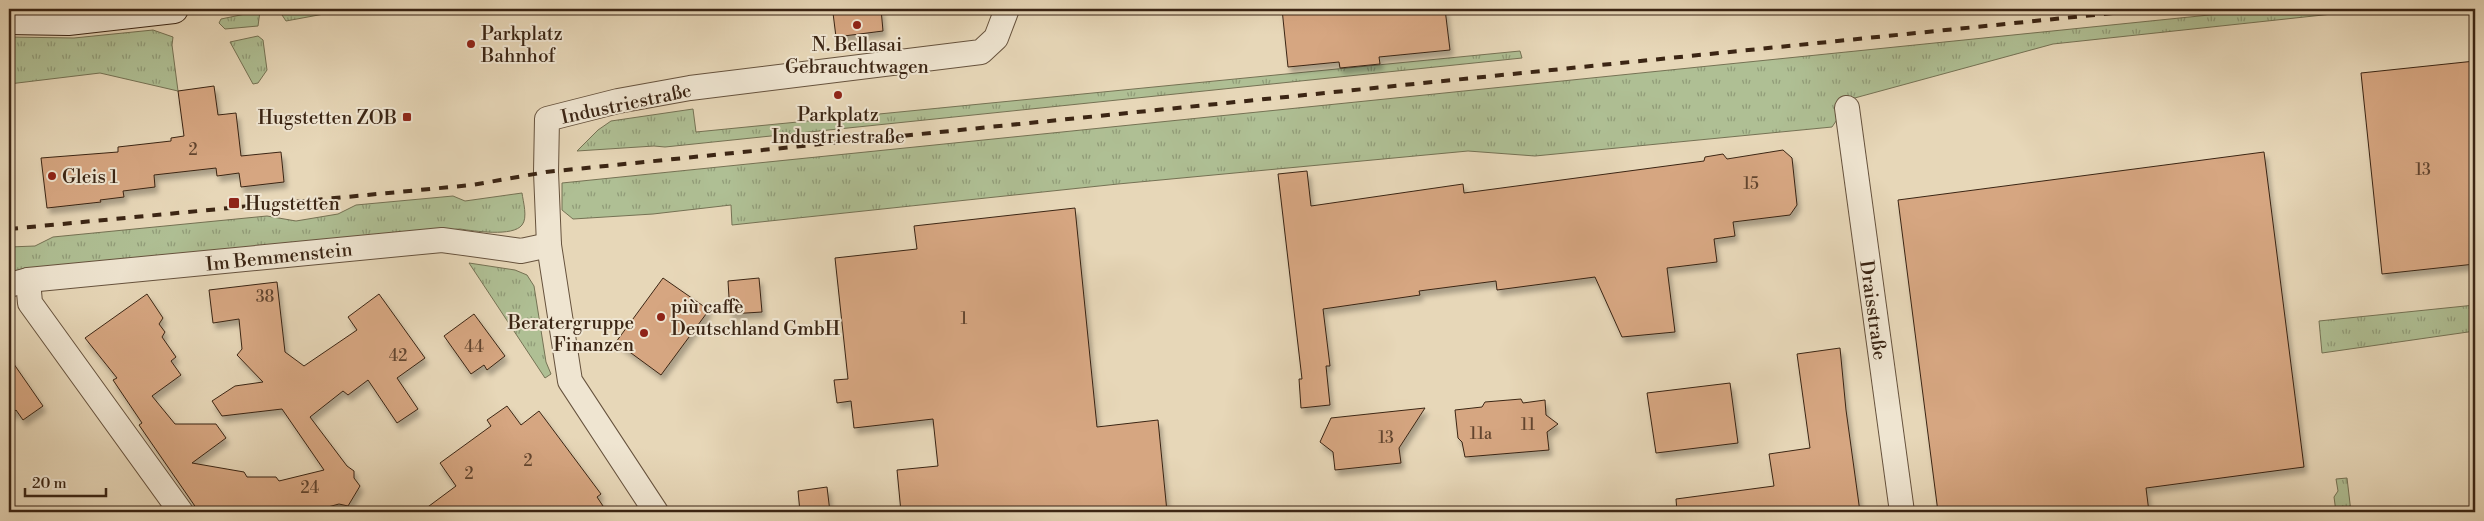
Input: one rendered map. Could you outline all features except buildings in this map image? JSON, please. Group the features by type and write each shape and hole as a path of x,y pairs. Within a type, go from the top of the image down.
{"main road":[{"path":"9,20 68,21 174,9"}],"street":[{"name":"Industriestraße","path":"656,512 570,381 550,245 547,201 547,119 618,101 690,88 981,52 996,38 1007,9"},
{"name":"Draisstraße","path":"1847,108 1902,512"},
{"name":"Im Bemmenstein","path":"18,283 442,240 521,251 550,245"},
{"path":"18,283 30,303 181,512"}],"green space":[{"path":"278,9 351,9 286,21"},
{"path":"2268,9 2379,9 2053,44 1851,99 1832,127 1535,156 1468,151 1118,184 732,225 731,205 653,214 573,219 562,210 562,183"},
{"path":"260,11 258,26 225,29 219,23 221,19"},
{"path":"153,30 173,37 172,45 178,91 100,73 9,84 9,37 74,38"},
{"path":"258,36 263,40 267,70 258,83 253,84 230,42"},
{"path":"1520,51 1522,58 665,147 577,151 598,130 611,121 693,109 696,132"},
{"path":"522,193 525,209 524,222 517,229 510,231 493,232 460,229 136,258 9,272 9,247 35,246 53,237 267,216 296,221 338,214 356,205 453,196 465,201"},
{"path":"469,263 515,270 527,275 534,286 546,362 551,374 545,378"},
{"path":"2475,305 2475,331 2322,353 2319,321"},
{"path":"2347,478 2351,512 2336,512 2334,497 2338,491 2336,479"}],"railway":[{"path":"9,229 472,185 546,172 2153,9"}],"place":[{"name":"N. Bellasai Gebrauchtwagen","path":"857,25"},
{"name":"Parkplatz Bahnhof","path":"471,44"},
{"name":"Parkplatz Industriestraße","path":"838,95"},
{"name":"Hugstetten ZOB","path":"407,117"},
{"name":"Gleis 1","path":"52,176"},
{"name":"Hugstetten","path":"234,203"},
{"name":"più caffè Deutschland GmbH","path":"661,317"},
{"name":"Beratergruppe Finanzen","path":"644,333"}]}
